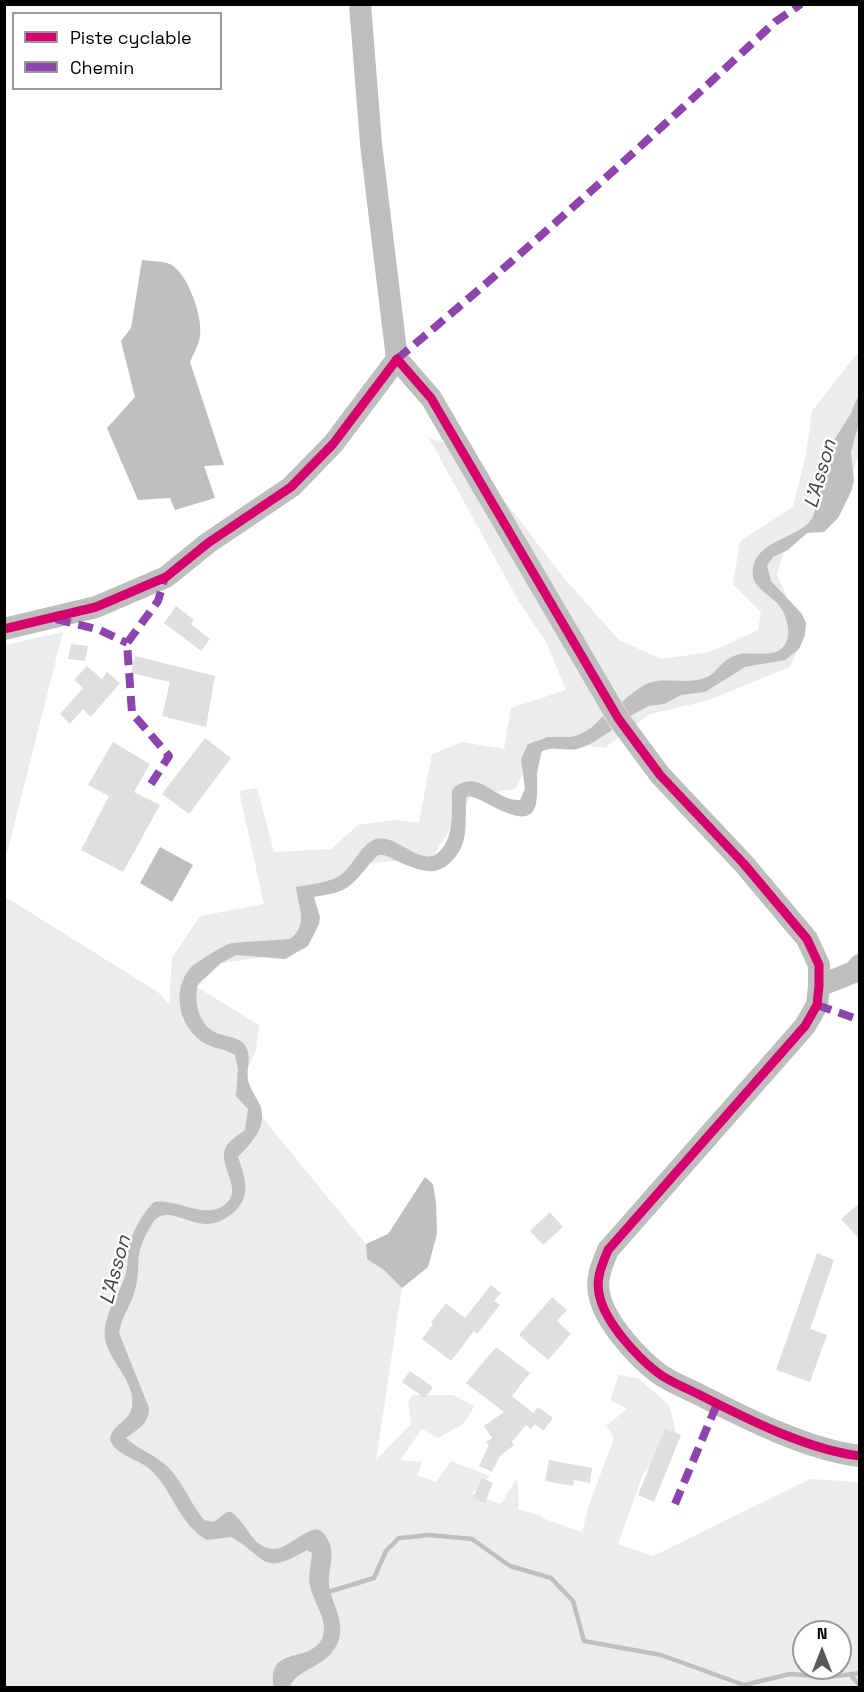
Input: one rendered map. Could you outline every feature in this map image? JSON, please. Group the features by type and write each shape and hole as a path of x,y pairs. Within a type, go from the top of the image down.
{"street":[{"path":"360,4 371,144 397,359 431,398 618,718 660,775 744,864 807,939 819,964 817,1005 805,1026 608,1250 597,1277 600,1298 607,1317 637,1353 659,1374 717,1404 804,1443 860,1456"},
{"path":"4,629 96,607 165,576 208,543 291,487 333,444 397,359"},
{"path":"819,986 854,972 860,965"}],"shaded area":[{"path":"142,260 170,264 183,276 193,296 199,318 200,336 190,362 224,465 204,466 215,498 175,510 170,498 138,500 107,428 135,397 121,341 131,328"},
{"path":"859,351 859,452 841,513 786,542 777,575 805,635 790,667 706,701 650,714 605,748 540,739 515,789 471,796 433,856 360,865 315,891 308,933 266,957 221,963 197,987 259,1025 256,1050 239,1089 402,1288 376,1460 411,1424 408,1402 413,1395 453,1395 475,1406 463,1424 438,1438 422,1429 400,1460 422,1462 417,1475 436,1482 451,1461 490,1476 472,1494 501,1504 517,1478 519,1505 517,1509 582,1532 589,1505 614,1438 606,1426 627,1409 610,1400 619,1375 638,1378 669,1405 676,1431 643,1474 618,1544 653,1556 810,1479 859,1482 859,1687 5,1687 4,896 158,992 169,1004 172,958 200,916 264,904 239,791 257,788 274,852 331,849 358,825 395,820 419,823 432,754 462,742 504,749 511,708 566,690 546,642 518,600 429,438 449,444 509,506 563,577 619,640 661,659 710,652 758,630 761,612 733,584 740,541 793,507 806,454 812,411"},
{"path":"859,394 859,423 851,452 854,481 838,518 824,532 807,533 788,550 773,557 767,566 771,581 802,614 806,623 805,635 799,649 785,660 745,667 705,692 681,695 664,704 649,706 630,716 622,702 647,684 657,681 701,679 711,675 733,656 772,653 785,645 788,626 784,614 778,604 756,583 753,568 756,560 767,547 798,531 812,518 821,484 833,459 827,452 851,413"},
{"path":"63,632 5,861 5,645"},
{"path":"603,716 612,730 591,744 577,749 542,751 537,774 537,800 532,812 525,816 516,816 468,796 463,844 454,859 446,866 435,871 423,870 384,855 378,855 348,887 314,897 320,917 308,946 285,959 236,955 221,963 198,984 196,999 202,1020 212,1031 239,1040 247,1048 248,1080 260,1105 262,1120 257,1134 238,1157 245,1179 245,1193 240,1206 222,1220 211,1224 164,1215 154,1221 143,1241 135,1290 119,1333 149,1408 149,1414 139,1429 126,1438 169,1468 204,1520 214,1522 227,1512 231,1512 255,1540 266,1548 280,1548 314,1530 321,1531 327,1538 331,1553 329,1585 340,1627 338,1642 327,1657 299,1676 290,1687 274,1687 273,1673 277,1665 283,1659 310,1650 323,1636 324,1624 310,1586 312,1553 307,1550 292,1558 272,1563 266,1562 231,1537 207,1540 190,1526 153,1472 118,1451 110,1440 114,1430 128,1416 132,1407 130,1389 107,1347 105,1330 109,1313 126,1273 128,1249 132,1236 143,1215 154,1202 207,1210 223,1206 232,1193 225,1164 225,1149 245,1130 248,1109 236,1096 238,1069 235,1055 205,1044 188,1027 181,1009 180,989 183,980 195,964 226,945 290,939 296,934 301,921 296,887 339,876 371,841 384,839 417,854 433,856 444,846 449,835 452,792 455,787 463,782 472,781 513,800 520,800 525,789 521,759 528,744 548,737 571,737 581,734"},
{"path":"160,847 193,865 172,902 140,883"},
{"path":"425,1177 433,1184 437,1234 428,1267 402,1288 384,1270 367,1259 366,1244 388,1234"}],"building":[{"path":"176,606 194,620 191,624 210,639 201,651 164,623"},
{"path":"71,644 88,646 85,661 68,659"},
{"path":"135,656 215,676 206,727 162,716 170,682 131,673"},
{"path":"87,666 102,679 107,672 120,683 91,717 83,709 70,724 60,714 83,688 74,680"},
{"path":"205,738 231,758 189,814 162,794"},
{"path":"113,742 150,764 134,792 160,805 123,872 81,850 109,796 88,785"},
{"path":"860,1203 860,1240 841,1219"},
{"path":"550,1212 563,1227 543,1245 530,1231"},
{"path":"817,1253 834,1260 810,1329 827,1335 810,1382 776,1370"},
{"path":"491,1285 501,1293 494,1301 500,1305 477,1334 474,1331 451,1361 422,1339 433,1324 431,1322 446,1303 465,1318"},
{"path":"552,1297 567,1310 557,1321 571,1334 548,1360 519,1335"},
{"path":"496,1347 530,1373 512,1396 533,1413 538,1407 553,1418 543,1431 535,1424 531,1429 526,1425 512,1442 514,1445 500,1456 492,1472 479,1466 489,1445 486,1442 492,1438 484,1426 504,1412 466,1383"},
{"path":"410,1371 433,1387 425,1398 402,1382"},
{"path":"665,1428 681,1435 654,1502 638,1495"},
{"path":"549,1460 592,1468 590,1483 574,1480 573,1486 545,1481"},
{"path":"482,1478 493,1483 485,1503 473,1498"}],"waterway":[{"path":"325,1593 374,1578 386,1551 399,1538 430,1535 472,1539 510,1566 551,1578 573,1601 584,1641 661,1655 744,1685 790,1674 829,1677 860,1673"},
{"path":"852,1676 860,1686"}],"marked path":[{"path":"397,359 589,193 775,22 801,4"},
{"path":"151,784 169,756 132,713 127,643 158,601 165,577"},
{"path":"56,619 100,630 127,643"},
{"path":"817,1005 860,1020"},
{"path":"675,1504 717,1404"}],"cycle path":[{"path":"4,629 96,607 166,577 208,543 291,487 333,444 397,359 431,398 618,718 660,775 744,864 807,939 819,965 817,1005 805,1026 608,1250 598,1279 600,1298 604,1308 616,1329 632,1349 668,1379 777,1432 819,1447 860,1456"}],"water label":[{"name":"L'Asson","path":"821,474"},
{"name":"L'Asson","path":"116,1270"}]}
